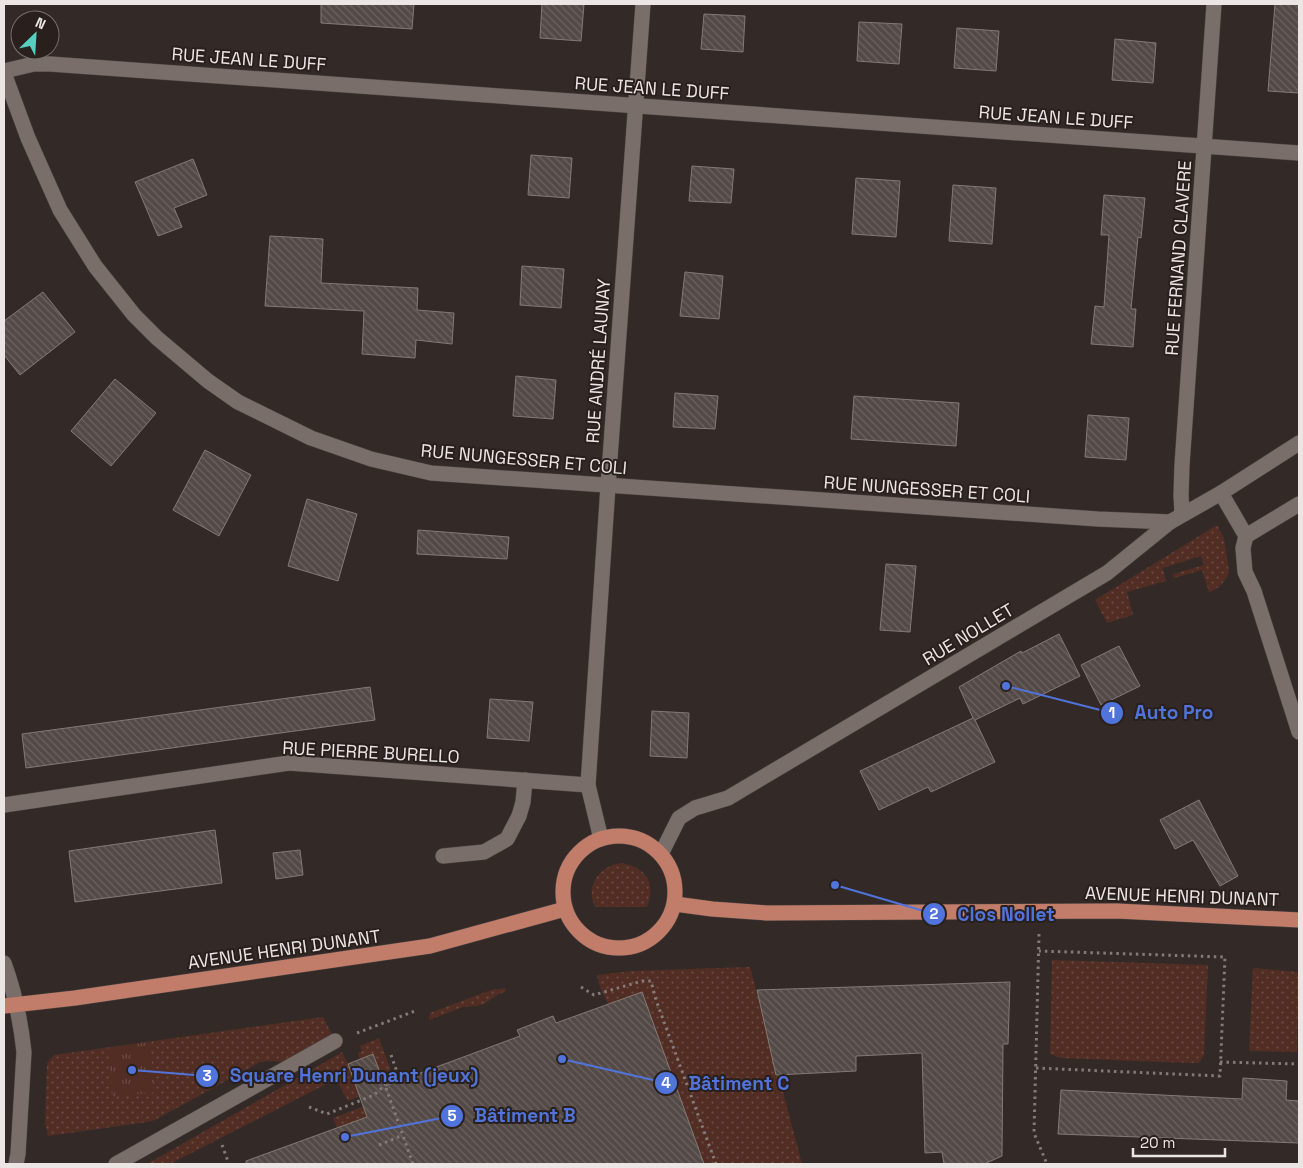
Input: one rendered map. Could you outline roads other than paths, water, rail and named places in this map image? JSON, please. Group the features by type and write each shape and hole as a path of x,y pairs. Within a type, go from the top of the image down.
{"main road":[{"path":"617,836 633,838 648,844 661,854 668,863 675,882 676,893 675,904 668,921 656,935 640,945 622,948 604,947 587,938 574,925 565,909 562,892 565,874 569,866 585,846 601,839 617,836"},
{"name":"AVENUE HENRI DUNANT","path":"675,904 767,913 1117,911 1299,920"},
{"name":"AVENUE HENRI DUNANT","path":"10,1005 75,998 422,948 565,909"}],"street":[{"name":"RUE ANDRÉ LAUNAY","path":"601,839 588,785 644,4"},
{"name":"RUE FERNAND CLAVERE","path":"1176,518 1181,495 1214,4"},
{"name":"RUE JEAN LE DUFF","path":"4,72 34,64 50,64 1299,153"},
{"name":"RUE NUNGESSER ET COLI","path":"4,72 28,138 60,210 95,266 134,315 157,338 208,381 238,402 312,438 371,459 431,473 1098,519 1176,518"},
{"name":"RUE NOLLET","path":"661,854 679,818 695,808 728,798 1090,583 1106,573 1176,518 1221,493 1299,443"},
{"path":"1221,493 1246,536 1243,548 1246,572 1254,591 1299,732"},
{"path":"1246,536 1299,504"},
{"name":"RUE PIERRE BURELLO","path":"4,805 288,763 588,785"},
{"path":"443,856 484,852 507,839 519,816 523,802 525,780"},
{"path":"4,963 10,1005 23,1038 24,1052 13,1158"},
{"path":"116,1164 336,1041"}],"place":[{"name":"Auto Pro","path":"1006,686"},
{"name":"Clos Nollet","path":"835,885"},
{"name":"Bâtiment C","path":"562,1059"},
{"name":"Square Henri Dunant (jeux)","path":"132,1070"},
{"name":"Bâtiment B","path":"345,1137"}]}
